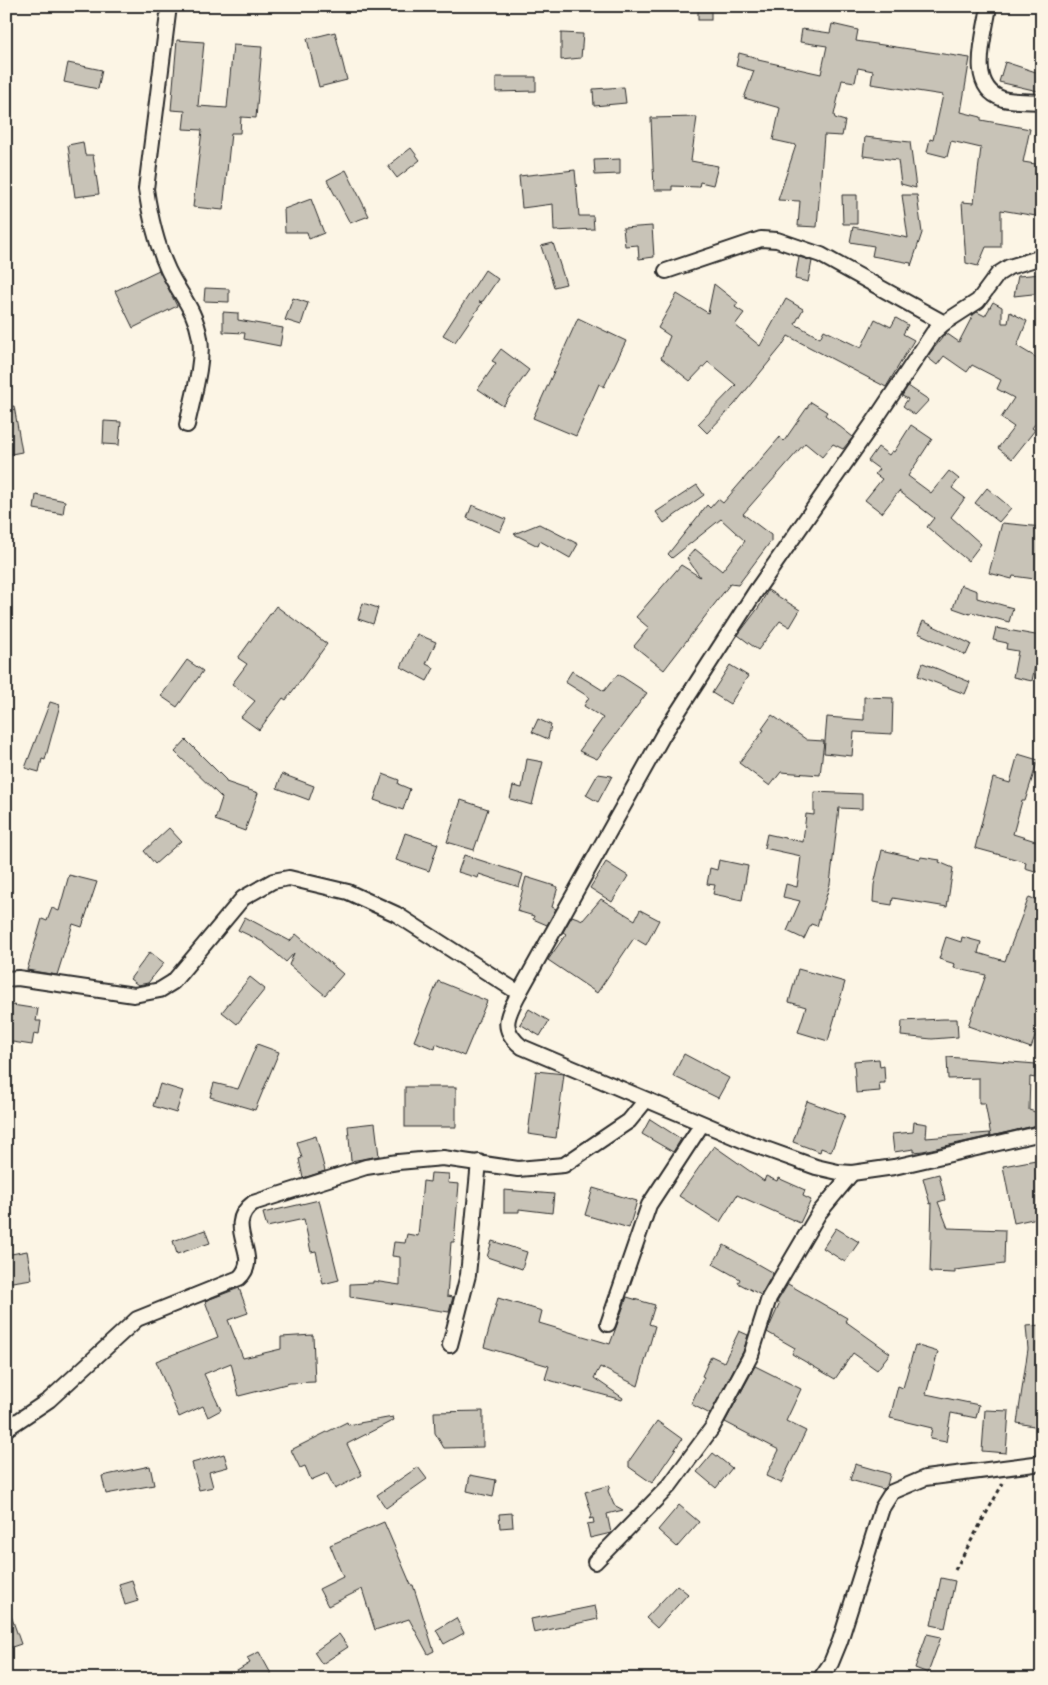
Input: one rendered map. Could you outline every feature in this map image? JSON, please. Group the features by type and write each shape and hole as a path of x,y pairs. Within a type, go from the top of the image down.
{"street":[{"path":"169,6 146,189 150,217 158,245 174,281 191,306 200,339 201,353 187,425"},
{"path":"989,6 980,62 982,79 990,93 1005,100 1042,102"},
{"path":"666,271 761,239 777,240 821,255 944,323"},
{"path":"1042,257 1009,267 998,274 978,301 944,323 933,333 873,424 756,591 663,735 519,993 510,1010 506,1024 510,1038 522,1047 702,1124 749,1143 816,1166 852,1173 894,1167 1042,1133"},
{"path":"6,979 18,978 134,995 160,990 173,982 243,898 273,881 289,878 348,892 388,910 519,993"},
{"path":"6,1429 49,1400 138,1319 240,1278 247,1266 240,1218 244,1210 253,1203 366,1168 398,1162 443,1158 518,1169 564,1165 628,1121 646,1100"},
{"path":"608,1324 649,1205 702,1124"},
{"path":"450,1345 468,1275 479,1162"},
{"path":"595,1562 670,1485 712,1428 751,1355 768,1298 819,1213 852,1173"},
{"path":"820,1679 831,1663 840,1642 882,1508 892,1492 924,1478 1042,1463"}],"path":[{"path":"955,1570 1012,1467"}],"building":[{"path":"698,7 711,7 711,20 698,20"},
{"path":"832,24 858,30 856,41 970,58 961,112 981,117 981,120 1030,129 1023,162 1042,165 1042,217 1001,210 1001,247 986,247 978,266 966,263 962,202 974,203 981,148 951,141 947,157 927,152 930,139 933,140 943,95 871,84 873,71 858,68 855,82 842,80 834,115 835,118 845,121 842,136 824,135 817,227 798,226 800,201 778,200 796,145 773,140 780,108 744,98 754,71 736,66 739,53 758,58 758,60 821,74 827,46 800,42 802,29 830,33"},
{"path":"335,32 347,80 319,87 307,39"},
{"path":"561,33 583,34 581,58 561,60"},
{"path":"177,40 204,42 198,106 227,108 233,45 262,47 256,118 241,117 240,133 231,133 223,210 193,207 202,130 183,129 185,111 171,110"},
{"path":"1005,62 1042,74 1042,92 999,82"},
{"path":"68,63 102,70 98,89 64,82"},
{"path":"496,77 536,77 536,91 496,92"},
{"path":"624,87 626,103 594,106 593,89"},
{"path":"697,117 691,161 718,166 713,185 700,182 699,187 672,186 672,190 654,190 651,118"},
{"path":"865,137 910,142 916,188 901,184 898,160 863,156"},
{"path":"83,142 85,155 93,155 99,194 75,197 68,145"},
{"path":"411,148 420,160 397,178 388,166"},
{"path":"620,159 620,174 595,175 594,160"},
{"path":"346,170 369,216 350,223 327,180"},
{"path":"575,170 579,216 593,216 594,229 554,231 553,204 522,208 519,176"},
{"path":"842,195 857,195 857,224 843,224"},
{"path":"902,195 917,195 922,233 911,266 911,263 872,256 874,246 850,242 853,227 908,238"},
{"path":"311,199 324,233 309,239 307,232 285,232 284,209"},
{"path":"652,226 654,257 639,259 638,245 625,246 623,228"},
{"path":"553,243 566,284 554,287 541,246"},
{"path":"799,257 812,261 808,282 795,279"},
{"path":"159,270 177,306 133,328 115,291"},
{"path":"485,270 498,279 483,301 479,302 482,303 455,342 443,335"},
{"path":"1042,274 1042,293 1014,296 1018,276"},
{"path":"714,284 738,303 735,307 744,313 735,325 760,346 786,299 803,309 795,324 820,338 824,330 861,348 875,319 891,327 896,318 908,325 903,334 914,340 886,387 788,336 734,405 707,433 698,424 736,385 708,362 690,381 661,358 670,336 658,328 677,294 708,313"},
{"path":"205,288 229,289 229,302 204,301"},
{"path":"293,298 308,303 301,325 285,320"},
{"path":"993,302 1002,307 1002,323 1008,323 1010,312 1027,321 1017,346 1042,361 1042,415 1032,428 1035,430 1012,459 998,448 1014,427 1001,418 1014,398 997,389 1001,380 972,365 967,372 944,356 937,365 927,357 946,333 959,342 973,315 977,312 985,316"},
{"path":"223,312 238,313 238,320 283,328 280,346 244,339 245,333 223,332"},
{"path":"578,318 626,341 604,387 599,384 576,436 533,418"},
{"path":"501,349 529,370 503,406 478,389 496,363 492,361"},
{"path":"908,386 929,400 915,415 903,406 908,399 902,396"},
{"path":"811,402 827,412 825,415 853,437 843,449 833,444 822,457 805,443 743,514 771,535 771,541 738,585 730,584 664,670 634,646 649,628 636,617 681,565 700,577 687,558 695,549 722,571 745,541 721,519 672,558 668,554 707,505 710,508 718,499 723,503 780,437 784,441"},
{"path":"14,406 22,452 6,455 6,407"},
{"path":"104,421 121,422 119,445 103,444"},
{"path":"911,425 932,439 908,476 931,493 949,471 959,479 952,488 965,498 951,517 981,544 968,561 927,527 934,518 899,491 882,513 865,500 882,479 875,474 879,469 868,461 878,447 889,455 892,451 894,452"},
{"path":"697,485 704,495 664,523 656,512"},
{"path":"987,488 1011,508 999,522 975,503"},
{"path":"36,495 65,501 63,514 34,509"},
{"path":"472,505 506,519 500,532 467,518"},
{"path":"1002,523 1042,527 1042,580 1013,576 1012,579 989,573"},
{"path":"539,524 578,544 570,558 540,541 538,546 514,534"},
{"path":"961,585 977,591 977,598 1013,608 1009,622 971,612 970,614 953,608"},
{"path":"768,590 800,610 790,627 780,621 758,650 738,635 759,607"},
{"path":"363,603 378,608 373,624 358,619"},
{"path":"276,606 327,644 286,700 283,698 259,730 241,717 255,701 232,684 247,664 238,658"},
{"path":"923,621 971,644 966,655 918,633"},
{"path":"996,628 1041,636 1032,681 1013,677 1018,651 1006,649 1007,643 993,640"},
{"path":"417,634 436,642 426,664 434,668 427,681 401,667"},
{"path":"187,660 203,671 177,707 161,696"},
{"path":"923,663 970,682 965,694 918,676"},
{"path":"730,665 748,676 730,704 712,693"},
{"path":"572,671 604,691 618,674 647,693 597,759 579,751 603,718 584,706 589,697 565,682"},
{"path":"864,697 893,698 892,734 854,732 852,756 824,753 827,717 864,720"},
{"path":"50,702 60,705 45,760 42,759 39,772 25,768"},
{"path":"772,715 807,740 824,741 820,775 781,772 770,786 739,763 764,730 762,729"},
{"path":"538,719 551,725 548,739 532,732"},
{"path":"186,740 226,782 258,793 245,831 215,820 222,798 175,752"},
{"path":"1018,754 1038,760 1025,801 1022,801 1013,834 1042,843 1042,873 1025,868 1026,862 975,848 993,778 1010,783"},
{"path":"527,759 543,762 532,805 510,799 513,786 522,788"},
{"path":"282,774 314,786 309,800 277,788"},
{"path":"383,774 399,780 398,784 410,789 403,810 374,800"},
{"path":"598,774 612,776 598,802 586,795"},
{"path":"814,792 862,794 862,809 839,808 830,884 817,926 811,924 804,939 787,931 800,901 783,897 786,884 797,887 801,856 764,848 767,834 803,842 806,814 814,815"},
{"path":"461,800 488,809 474,850 447,842"},
{"path":"169,828 181,841 155,864 144,851"},
{"path":"405,833 438,844 429,871 396,860"},
{"path":"882,850 920,859 921,857 940,860 939,862 953,868 947,907 893,898 892,905 873,902 874,885"},
{"path":"464,855 523,874 519,887 479,874 478,878 458,872"},
{"path":"719,860 748,866 742,900 713,894 715,885 707,884 710,868 717,870"},
{"path":"606,862 628,876 612,902 590,888"},
{"path":"69,875 97,882 82,927 73,924 57,975 27,970 42,919 47,921 52,908 59,911"},
{"path":"526,877 558,887 552,907 556,909 547,925 533,919 534,916 517,911"},
{"path":"1029,897 1042,902 1042,1018 1031,1048 968,1026 986,975 954,968 955,964 939,959 946,937 961,942 962,937 981,942 978,953 1005,961"},
{"path":"601,899 635,920 640,910 659,920 646,945 634,938 597,993 548,960 566,934 563,932 572,916 583,920"},
{"path":"245,917 290,941 296,934 343,974 325,995 289,965 294,953 286,962 263,942 238,930"},
{"path":"150,952 164,963 148,983 138,985 130,979"},
{"path":"798,969 845,982 828,1041 798,1032 806,1007 789,1002"},
{"path":"250,977 265,989 237,1024 222,1012"},
{"path":"438,981 487,1001 464,1056 436,1044 435,1049 414,1041"},
{"path":"6,1004 38,1009 36,1021 41,1021 39,1034 34,1033 32,1045 6,1041"},
{"path":"529,1009 549,1021 540,1036 520,1024"},
{"path":"957,1019 958,1037 932,1039 901,1036 902,1021"},
{"path":"257,1044 279,1052 255,1110 210,1097 214,1083 238,1089"},
{"path":"684,1054 729,1078 718,1098 673,1076"},
{"path":"947,1057 1036,1064 1035,1078 1030,1077 1029,1110 1042,1114 1042,1124 991,1136 985,1103 979,1103 979,1078 948,1079"},
{"path":"879,1059 880,1067 884,1066 885,1083 879,1083 880,1091 856,1093 854,1061"},
{"path":"536,1071 564,1074 556,1138 528,1134"},
{"path":"160,1084 183,1091 176,1113 153,1106"},
{"path":"405,1087 456,1087 456,1127 405,1127"},
{"path":"807,1101 845,1115 831,1152 821,1148 820,1152 793,1142"},
{"path":"650,1119 681,1139 673,1152 642,1134"},
{"path":"914,1122 927,1124 926,1138 990,1133 990,1136 923,1151 914,1152 914,1149 894,1152 892,1134 913,1132"},
{"path":"375,1123 379,1156 351,1161 348,1126"},
{"path":"316,1136 325,1171 303,1178 299,1159 302,1158 297,1142"},
{"path":"714,1146 764,1181 766,1176 777,1181 778,1178 805,1190 803,1196 811,1200 800,1223 737,1195 720,1222 679,1196"},
{"path":"1036,1160 1042,1188 1042,1217 1014,1223 1003,1166"},
{"path":"431,1173 449,1174 448,1183 459,1184 454,1242 451,1242 447,1296 453,1297 449,1312 350,1297 350,1284 373,1283 373,1281 400,1285 400,1257 392,1256 394,1242 405,1243 407,1234 418,1236 423,1181 430,1182"},
{"path":"939,1174 945,1200 938,1202 948,1228 1005,1230 1004,1264 955,1270 955,1273 930,1272 932,1203 930,1204 923,1178"},
{"path":"593,1188 637,1201 629,1228 585,1215"},
{"path":"504,1190 554,1194 552,1213 519,1209 519,1212 504,1212"},
{"path":"319,1200 339,1280 323,1284 316,1251 311,1252 304,1219 267,1227 263,1213"},
{"path":"836,1228 859,1242 845,1262 823,1248"},
{"path":"205,1230 210,1243 177,1254 173,1241"},
{"path":"492,1241 527,1252 522,1269 487,1257"},
{"path":"724,1245 773,1273 761,1295 738,1283 740,1279 713,1264"},
{"path":"27,1251 32,1279 6,1283 6,1255"},
{"path":"788,1284 847,1318 845,1321 890,1353 877,1370 853,1353 835,1379 792,1354 795,1348 767,1332 779,1305 777,1302"},
{"path":"239,1288 248,1313 228,1320 243,1358 281,1349 281,1337 313,1335 315,1382 290,1383 239,1396 231,1363 204,1374 221,1410 208,1417 203,1406 179,1417 156,1361 218,1337 205,1301"},
{"path":"627,1297 655,1305 649,1324 655,1326 638,1386 600,1367 594,1378 623,1398 622,1400 545,1379 549,1366 484,1347 498,1298 542,1311 539,1323 610,1344"},
{"path":"1042,1325 1042,1407 1039,1427 1017,1423 1028,1349 1026,1326"},
{"path":"739,1331 748,1335 743,1352 710,1414 691,1404 704,1377 702,1376 711,1356 724,1362"},
{"path":"915,1345 938,1352 926,1394 979,1405 976,1418 951,1413 946,1442 930,1439 932,1428 890,1418 898,1386 903,1388"},
{"path":"755,1366 801,1389 786,1421 806,1431 781,1483 766,1476 779,1450 725,1422"},
{"path":"985,1410 1009,1411 1006,1453 982,1451"},
{"path":"483,1411 483,1447 444,1448 435,1433 434,1412"},
{"path":"393,1417 394,1420 347,1444 362,1475 335,1489 327,1473 311,1480 305,1466 300,1468 291,1450 347,1422 348,1425"},
{"path":"657,1421 682,1439 652,1483 629,1467 629,1461"},
{"path":"713,1453 732,1468 716,1488 697,1472"},
{"path":"224,1454 228,1467 209,1472 213,1487 199,1490 192,1463"},
{"path":"855,1464 890,1474 887,1485 883,1489 850,1480"},
{"path":"150,1466 154,1485 106,1494 102,1476"},
{"path":"418,1467 427,1479 386,1508 377,1495"},
{"path":"470,1475 496,1480 493,1497 467,1491"},
{"path":"610,1485 608,1491 614,1505 623,1510 607,1514 611,1533 590,1538 587,1524 594,1523 593,1518 589,1519 592,1515 585,1492"},
{"path":"679,1505 699,1522 677,1547 658,1530"},
{"path":"512,1513 513,1527 500,1528 499,1514"},
{"path":"384,1522 411,1585 413,1585 434,1651 428,1654 409,1619 375,1630 362,1589 328,1606 319,1589 343,1577 330,1545"},
{"path":"941,1578 955,1581 945,1628 931,1625"},
{"path":"132,1580 138,1601 125,1605 119,1584"},
{"path":"677,1585 688,1594 657,1628 646,1618"},
{"path":"595,1606 598,1619 534,1633 531,1619"},
{"path":"8,1607 21,1644 6,1649 6,1608"},
{"path":"456,1618 464,1633 444,1644 436,1630"},
{"path":"339,1634 348,1647 322,1664 314,1652"},
{"path":"927,1634 941,1637 928,1673 915,1668"},
{"path":"259,1652 274,1679 224,1679 250,1663 247,1658"}]}
